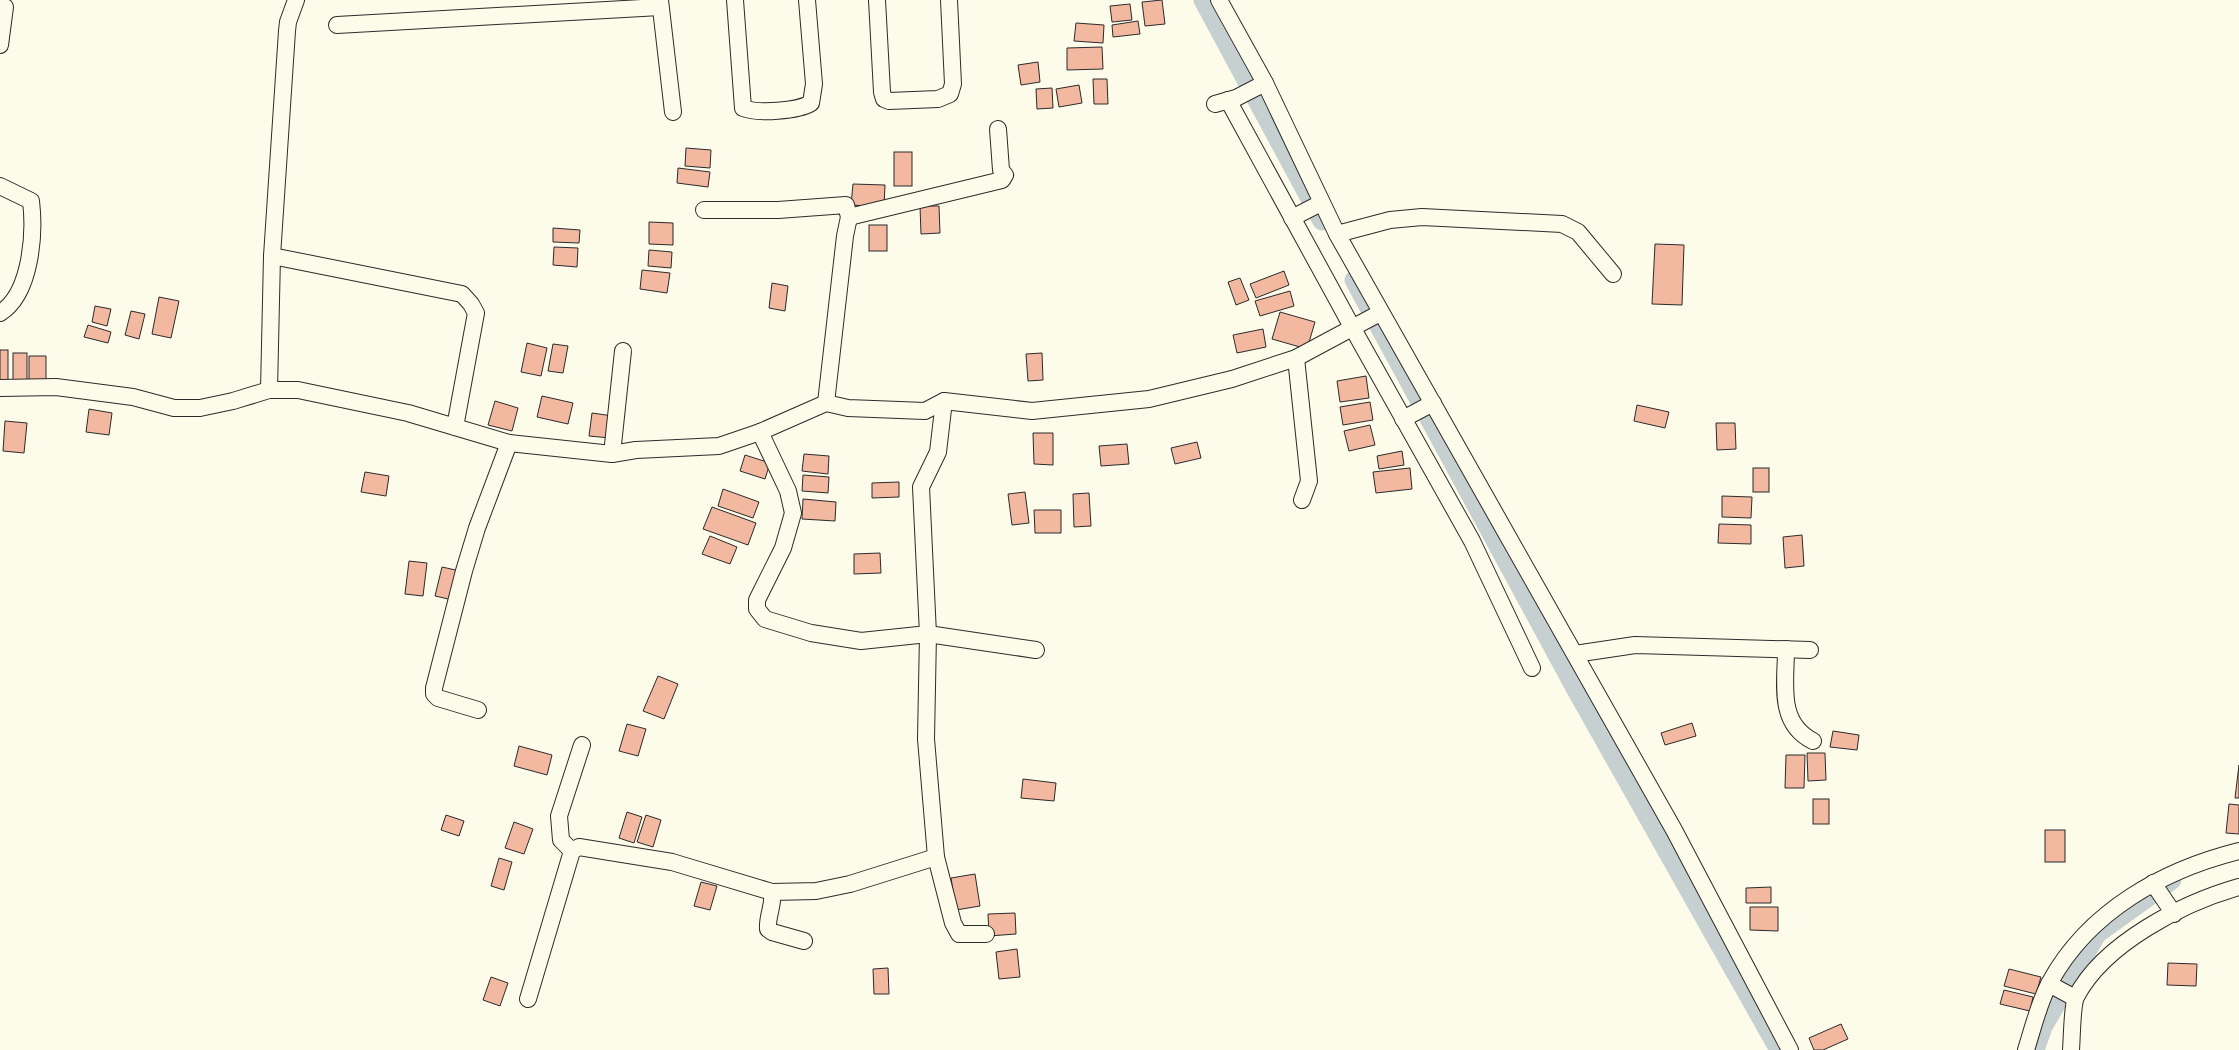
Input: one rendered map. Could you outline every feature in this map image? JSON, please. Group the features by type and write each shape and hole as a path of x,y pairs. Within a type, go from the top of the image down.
{"street":[{"path":"269,390 272,256 288,22 296,0"},
{"path":"735,0 743,108 750,111 764,112 804,108 811,103 814,84 807,0"},
{"path":"876,0 882,92 884,99 889,101 938,99 950,94 953,84 949,0"},
{"path":"1219,0 1259,86 1319,204 1430,404 1575,654 1674,830 1790,1050"},
{"path":"337,25 660,3 673,112"},
{"path":"0,45 4,4"},
{"path":"1259,86 1226,100 1295,217 1472,541 1532,668"},
{"path":"848,217 1002,180 1005,175 1001,170 998,129"},
{"path":"0,186 30,201 32,211 30,260 26,275 10,304 0,313"},
{"path":"1295,217 1319,204"},
{"path":"704,210 778,210 846,205 848,217 826,403"},
{"path":"1337,234 1390,220 1422,217 1562,224 1578,232 1613,274"},
{"path":"272,256 462,294 471,304 476,314 455,426"},
{"path":"0,388 56,387 133,397 174,408 200,408 233,401 269,390 298,390 408,413 509,443 612,454 636,450 718,446 760,432 826,403 848,408 925,411 944,401 1032,411 1149,399 1232,379 1296,358 1379,313"},
{"path":"612,454 623,351"},
{"path":"1296,358 1309,481 1302,500"},
{"path":"944,401 938,452 921,487 928,634 926,739 936,857 955,929 960,934 986,934"},
{"path":"1405,418 1430,404"},
{"path":"760,432 788,491 793,513 783,548 757,600 757,609 766,619 811,633 861,641 928,634 1036,650"},
{"path":"478,710 438,698 434,694 434,688 477,528 509,443"},
{"path":"1575,654 1635,645 1810,650"},
{"path":"1786,649 1787,710 1792,725 1802,736 1813,741"},
{"path":"572,851 561,840 559,816 582,745"},
{"path":"528,999 572,851 579,847 672,862 772,892 816,891 850,884 936,857"},
{"path":"2026,1050 2052,985 2066,956 2081,938 2110,911 2153,885 2203,860 2239,851"},
{"path":"2153,885 2170,909"},
{"path":"2070,1050 2073,996 2096,969 2139,932 2170,909 2239,888"},
{"path":"772,892 774,904 768,920 768,928 772,932 804,941"},
{"path":"2052,985 2073,996"}],"building":[{"path":"1162,0 1165,24 1145,26 1142,2"},
{"path":"1130,4 1132,20 1112,22 1110,6"},
{"path":"1138,21 1140,34 1113,37 1112,25"},
{"path":"1076,23 1104,25 1103,43 1074,41"},
{"path":"1102,47 1103,69 1067,70 1067,48"},
{"path":"1038,62 1040,82 1021,85 1018,65"},
{"path":"1093,79 1107,79 1108,104 1094,104"},
{"path":"1079,85 1082,103 1059,107 1056,89"},
{"path":"1052,88 1053,108 1037,109 1036,89"},
{"path":"686,148 711,150 710,168 685,166"},
{"path":"894,152 912,152 912,186 894,186"},
{"path":"678,168 710,172 708,187 677,183"},
{"path":"853,184 885,185 884,207 851,205"},
{"path":"920,206 939,206 940,233 921,234"},
{"path":"649,222 673,223 673,245 649,244"},
{"path":"869,225 887,225 887,251 869,251"},
{"path":"553,228 580,230 579,243 553,242"},
{"path":"1655,244 1684,245 1682,305 1652,304"},
{"path":"554,247 578,248 577,267 553,265"},
{"path":"649,250 672,252 671,268 648,266"},
{"path":"642,270 670,273 667,293 640,289"},
{"path":"1284,271 1289,285 1256,298 1250,284"},
{"path":"1240,278 1249,300 1236,305 1228,282"},
{"path":"772,283 788,286 785,311 769,308"},
{"path":"1290,291 1294,306 1260,316 1255,301"},
{"path":"159,297 179,301 171,338 152,334"},
{"path":"95,306 111,309 107,326 92,322"},
{"path":"131,311 145,314 139,339 125,335"},
{"path":"1280,312 1315,322 1307,349 1272,339"},
{"path":"88,325 111,332 108,343 84,337"},
{"path":"1263,329 1266,347 1237,353 1233,335"},
{"path":"527,343 547,348 541,376 521,372"},
{"path":"553,344 568,346 563,373 548,371"},
{"path":"0,350 8,350 8,381 0,381"},
{"path":"13,353 27,353 27,383 13,383"},
{"path":"1042,353 1043,380 1028,381 1026,354"},
{"path":"29,356 46,356 46,381 29,382"},
{"path":"1366,376 1369,398 1340,402 1337,381"},
{"path":"542,396 573,403 568,424 537,417"},
{"path":"495,401 518,408 512,431 488,425"},
{"path":"1370,402 1373,420 1343,425 1340,407"},
{"path":"1637,405 1669,412 1665,428 1634,421"},
{"path":"89,409 112,413 109,435 86,432"},
{"path":"592,413 613,416 610,438 589,436"},
{"path":"5,421 27,423 24,453 3,451"},
{"path":"1716,423 1735,423 1736,449 1717,450"},
{"path":"1370,425 1375,445 1349,451 1344,431"},
{"path":"1033,433 1053,433 1053,465 1034,464"},
{"path":"1197,442 1201,458 1175,464 1171,448"},
{"path":"1127,444 1129,464 1101,466 1099,446"},
{"path":"1402,451 1404,465 1379,469 1377,456"},
{"path":"804,454 829,456 828,474 802,471"},
{"path":"745,455 770,463 765,479 740,471"},
{"path":"1410,468 1412,489 1376,493 1373,472"},
{"path":"1753,468 1769,468 1769,492 1753,492"},
{"path":"365,472 389,476 386,496 361,492"},
{"path":"803,475 829,477 828,493 802,491"},
{"path":"899,482 899,497 872,498 872,483"},
{"path":"723,489 759,502 753,518 718,506"},
{"path":"1025,492 1029,523 1012,525 1008,494"},
{"path":"1089,493 1091,526 1074,527 1073,494"},
{"path":"1722,496 1752,497 1751,518 1722,517"},
{"path":"803,499 836,502 835,521 802,519"},
{"path":"712,507 756,523 748,545 703,529"},
{"path":"1034,510 1061,510 1061,533 1035,533"},
{"path":"1719,524 1751,525 1751,544 1718,543"},
{"path":"1802,535 1804,566 1785,568 1783,537"},
{"path":"710,536 737,547 730,564 702,554"},
{"path":"880,553 881,573 854,574 854,554"},
{"path":"409,561 427,563 423,596 405,594"},
{"path":"442,567 460,571 453,600 435,596"},
{"path":"658,676 678,684 664,719 643,711"},
{"path":"1692,723 1696,736 1665,745 1661,733"},
{"path":"627,724 646,729 638,756 619,751"},
{"path":"1833,731 1859,735 1857,750 1830,747"},
{"path":"519,746 552,755 547,775 514,766"},
{"path":"1807,753 1825,753 1826,780 1808,781"},
{"path":"1786,755 1805,755 1804,788 1785,788"},
{"path":"2239,765 2239,798 2235,798"},
{"path":"1023,779 1056,783 1054,801 1021,798"},
{"path":"1813,799 1829,799 1829,824 1813,824"},
{"path":"2229,804 2239,805 2239,834 2226,833"},
{"path":"627,812 642,817 634,843 619,838"},
{"path":"446,815 464,821 459,836 441,830"},
{"path":"646,815 661,820 653,847 637,842"},
{"path":"514,822 533,829 524,854 505,848"},
{"path":"2045,830 2065,830 2065,862 2045,862"},
{"path":"499,858 512,862 504,890 491,886"},
{"path":"975,874 980,906 956,910 951,878"},
{"path":"701,882 717,886 710,910 694,906"},
{"path":"1771,887 1771,903 1746,903 1746,888"},
{"path":"1750,907 1778,907 1778,931 1750,930"},
{"path":"1015,913 1016,934 989,936 988,914"},
{"path":"1017,949 1020,977 999,979 996,952"},
{"path":"2168,963 2197,964 2196,986 2167,985"},
{"path":"888,968 889,994 874,994 873,969"},
{"path":"2009,969 2041,977 2036,994 2004,986"},
{"path":"491,977 508,983 500,1006 483,1000"},
{"path":"2004,990 2033,997 2030,1011 2000,1004"},
{"path":"1841,1024 1848,1039 1823,1050 1814,1050 1809,1038"}],"waterway":[{"path":"1203,0 1322,221"},
{"path":"1354,280 1575,688 1779,1050"},
{"path":"2035,1050 2043,1027 2097,934 2172,880"}]}
